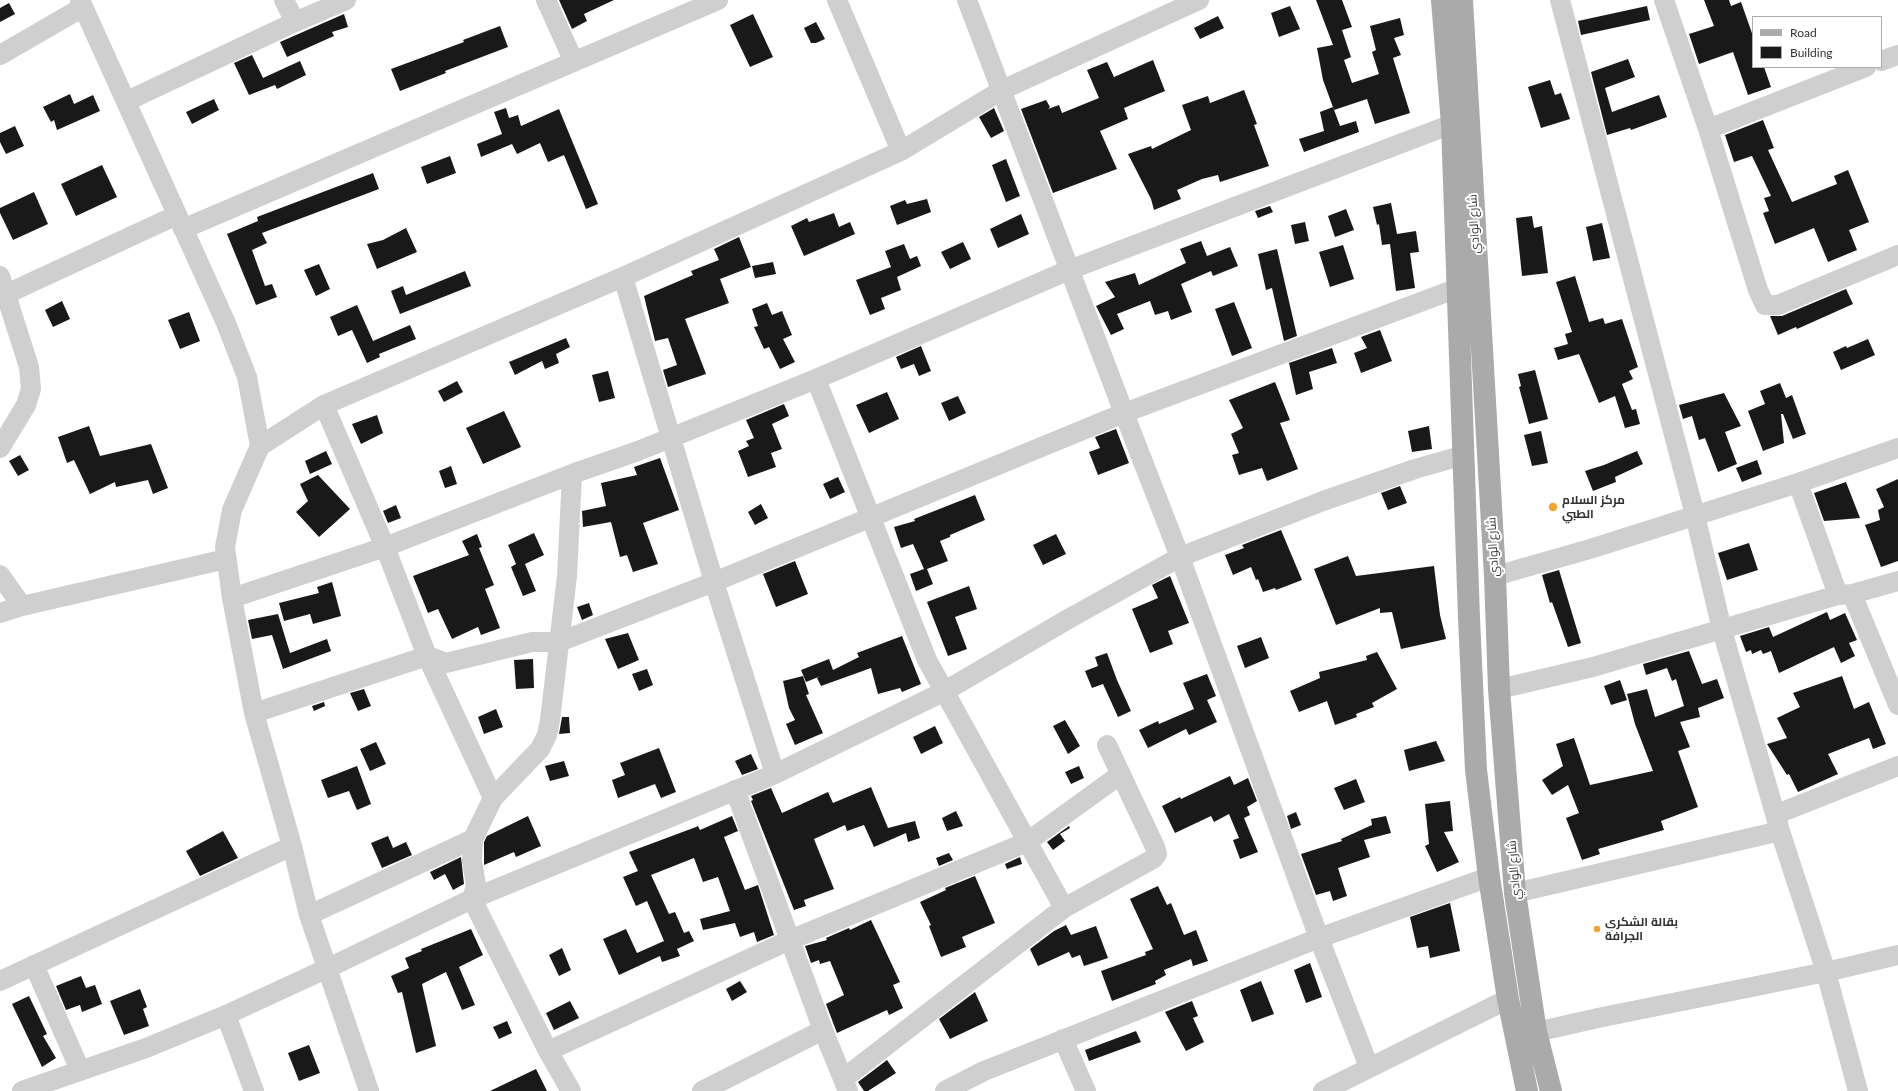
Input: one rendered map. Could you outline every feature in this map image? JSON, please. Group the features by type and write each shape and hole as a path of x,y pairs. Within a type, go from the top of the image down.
{"main road":[{"name":"شارع الوادي","path":"1442,0 1452,124 1476,770 1489,878 1508,999 1527,1091"},
{"name":"شارع الوادي","path":"1462,0 1495,576 1499,689 1515,893 1536,1032 1551,1091"}],"street":[{"path":"284,0 295,22"},
{"path":"127,101 295,22 346,0"},
{"path":"546,0 574,62"},
{"path":"0,448 26,405 31,389 29,367 2,289 180,222 574,62 718,0"},
{"path":"837,0 901,151"},
{"path":"967,0 1180,557 1319,938 1369,1067"},
{"path":"369,1091 309,915 292,846 254,713 232,598 225,547 232,510 260,446 324,405 623,277 901,151 1002,90 1199,0"},
{"path":"1560,0 1695,515 1722,630 1779,823 1826,972 1858,1091"},
{"path":"1664,0 1708,128 1758,290 1765,305 1778,305 1898,255"},
{"path":"0,55 82,3 226,323 246,377 260,446"},
{"path":"1882,61 1898,54"},
{"path":"1708,128 1863,68"},
{"path":"232,598 385,547 572,474 670,438 816,379 1069,270 1452,124"},
{"path":"623,277 714,582 775,774"},
{"path":"254,713 427,656 446,662 532,642 558,642 714,582 1124,413 1458,288"},
{"path":"816,379 869,518 927,660 1064,908"},
{"path":"324,405 385,547 427,656 493,798"},
{"path":"1495,576 1590,549 1798,483 1898,448"},
{"path":"22,1091 48,1086 80,1070 146,1048 226,1015 472,899 775,774 945,691 1070,618 1180,557 1323,502 1415,469 1464,455"},
{"path":"571,1091 548,1051 472,899 476,885 472,861 473,839 493,798 540,749 547,736 567,576 572,474"},
{"path":"1798,483 1845,594 1898,705"},
{"path":"0,613 22,606 226,558"},
{"path":"0,575 22,606"},
{"path":"1499,689 1593,667 1845,594 1898,581"},
{"path":"735,790 823,1030 846,1085 1064,908 1153,859 1157,854 1107,745"},
{"path":"1515,893 1779,823 1898,766"},
{"path":"548,1051 790,940 1027,842 1121,774"},
{"path":"309,915 473,839"},
{"path":"0,981 292,846"},
{"path":"945,1091 984,1071 1319,938 1489,878"},
{"path":"1536,1032 1826,972 1898,955"},
{"path":"34,965 80,1070"},
{"path":"1322,1091 1508,999"},
{"path":"226,1015 254,1091"},
{"path":"702,1091 823,1030"},
{"path":"1063,1039 1086,1091"}],"building":[{"path":"559,0 614,0 584,14 587,21 572,29"},
{"path":"1316,0 1342,0 1352,27 1342,30 1351,57 1344,60 1352,83 1379,74 1372,52 1376,50 1370,26 1400,18 1404,35 1394,38 1401,55 1393,58 1410,113 1375,124 1367,99 1334,110 1323,80 1317,48 1333,45"},
{"path":"1704,0 1729,0 1731,6 1741,2 1752,33 1752,68 1764,68 1771,87 1748,95 1733,52 1699,64 1689,34 1714,26"},
{"path":"9,3 15,14 0,22 0,8"},
{"path":"1290,6 1300,29 1279,37 1271,13"},
{"path":"1647,6 1650,20 1581,35 1578,21"},
{"path":"344,14 348,27 332,32 334,36 287,57 280,42"},
{"path":"753,14 773,57 750,67 730,25"},
{"path":"1218,16 1224,28 1200,39 1194,28"},
{"path":"816,22 825,39 816,43 811,43 804,28"},
{"path":"500,26 508,47 445,71 446,73 400,91 391,69 464,42 463,40"},
{"path":"252,55 263,78 300,61 306,75 277,89 275,85 249,95 234,63"},
{"path":"1628,59 1635,77 1605,88 1612,112 1659,95 1667,117 1631,130 1630,128 1607,135 1591,72"},
{"path":"1153,60 1165,91 1124,108 1128,119 1100,131 1117,169 1053,193 1021,109 1046,100 1050,107 1048,109 1059,105 1062,113 1099,98 1087,70 1107,62 1114,77"},
{"path":"1550,80 1555,95 1561,93 1570,119 1541,128 1528,87"},
{"path":"1244,90 1257,124 1254,125 1269,166 1220,182 1218,175 1202,179 1177,190 1181,199 1154,210 1151,199 1128,154 1151,146 1152,149 1191,130 1182,105 1208,96 1210,103"},
{"path":"70,94 74,104 93,95 100,111 57,130 54,120 51,122 43,107"},
{"path":"214,99 219,110 192,124 186,112"},
{"path":"1333,107 1340,126 1356,121 1359,132 1304,152 1299,139 1324,131 1320,112"},
{"path":"506,108 509,118 518,115 521,126 559,109 598,204 586,209 564,155 548,162 540,143 517,154 512,144 481,157 477,144 502,134 494,112"},
{"path":"994,108 1004,131 991,138 979,117"},
{"path":"1763,120 1774,148 1768,150 1792,202 1837,184 1834,176 1848,170 1869,222 1849,230 1857,250 1828,262 1814,228 1775,244 1763,213 1769,211 1764,198 1771,196 1752,156 1734,162 1725,135"},
{"path":"15,126 24,146 6,154 0,142 0,133"},
{"path":"450,156 456,173 427,184 421,167"},
{"path":"1006,159 1020,196 1006,202 992,165"},
{"path":"102,165 117,197 76,216 61,184"},
{"path":"373,173 379,189 262,233 267,243 252,250 265,286 272,284 277,297 256,305 227,234 258,221 257,217"},
{"path":"34,192 48,224 13,240 0,213 0,208"},
{"path":"927,199 931,212 897,225 890,206 905,200 907,204"},
{"path":"1391,203 1397,234 1416,231 1419,252 1410,253 1415,288 1396,291 1390,244 1382,245 1379,224 1377,225 1373,207"},
{"path":"1270,206 1273,212 1258,218 1255,211"},
{"path":"1346,209 1354,230 1335,237 1328,216"},
{"path":"834,213 839,227 850,222 855,234 804,256 791,226 807,218 809,222"},
{"path":"1021,214 1029,234 998,248 990,229"},
{"path":"1532,216 1534,228 1542,226 1548,273 1522,276 1516,218"},
{"path":"1305,222 1309,241 1295,244 1291,225"},
{"path":"1602,223 1610,258 1593,261 1586,227"},
{"path":"406,228 417,252 377,269 367,244 383,240"},
{"path":"739,237 751,267 720,279 729,303 685,319 706,374 668,387 663,370 677,365 668,338 655,341 644,296 693,275 691,271 719,260 714,249"},
{"path":"1201,241 1207,256 1230,247 1238,266 1213,276 1211,271 1181,284 1192,312 1171,320 1168,311 1155,315 1150,301 1117,314 1124,329 1111,335 1096,306 1115,297 1105,282 1135,273 1139,285 1186,263 1180,249"},
{"path":"963,242 971,259 950,269 941,252"},
{"path":"904,244 910,259 917,256 921,266 897,277 901,290 881,298 885,309 870,315 856,280 891,267 885,251"},
{"path":"1343,245 1354,279 1330,287 1319,252"},
{"path":"1277,249 1297,336 1284,341 1272,288 1266,290 1258,254"},
{"path":"773,262 776,274 755,278 752,266"},
{"path":"319,264 330,289 316,296 304,270"},
{"path":"465,271 471,286 400,314 391,291 403,286 406,295"},
{"path":"1575,276 1589,322 1603,318 1605,324 1622,319 1638,367 1629,371 1633,379 1622,384 1632,410 1636,409 1640,424 1625,428 1615,396 1599,403 1579,354 1558,360 1554,348 1568,344 1565,334 1572,332 1556,282"},
{"path":"1846,289 1853,304 1797,329 1796,327 1778,335 1770,316 1782,316"},
{"path":"62,301 70,319 53,327 45,310"},
{"path":"1234,302 1252,348 1232,356 1215,309"},
{"path":"767,303 772,315 782,311 792,335 783,339 795,362 780,369 769,347 764,349 754,327 758,326 752,309"},
{"path":"357,305 373,341 410,325 416,339 379,354 380,357 367,363 352,330 338,336 330,317"},
{"path":"189,312 200,341 180,349 168,320"},
{"path":"1380,330 1392,361 1361,373 1354,353 1367,348 1361,337"},
{"path":"566,338 570,347 556,354 559,363 545,369 542,361 515,375 509,362"},
{"path":"1868,339 1875,355 1841,370 1833,352"},
{"path":"921,346 931,371 919,376 914,364 901,369 896,357"},
{"path":"1332,348 1337,363 1309,372 1313,389 1296,395 1289,363"},
{"path":"1535,370 1548,419 1529,424 1519,387 1521,386 1518,374"},
{"path":"608,371 615,398 599,402 592,375"},
{"path":"457,381 463,392 444,402 438,391"},
{"path":"1275,382 1290,420 1280,423 1298,469 1267,481 1262,468 1239,475 1232,455 1239,453 1231,434 1243,428 1229,400"},
{"path":"1780,383 1786,398 1792,395 1806,434 1793,439 1783,414 1781,414 1784,443 1763,451 1748,411 1765,404 1760,391"},
{"path":"887,392 899,419 869,433 856,405"},
{"path":"1724,393 1741,426 1725,432 1737,464 1718,472 1705,438 1699,440 1692,416 1683,419 1679,405"},
{"path":"958,396 966,413 949,421 941,403"},
{"path":"784,404 789,416 772,424 782,449 771,453 776,467 748,477 738,451 749,446 746,441 754,438 746,420"},
{"path":"504,411 521,447 483,464 466,428"},
{"path":"377,415 383,433 361,444 352,424"},
{"path":"89,426 100,456 151,444 168,488 153,494 148,480 116,487 115,482 90,494 74,460 67,463 58,437"},
{"path":"1429,426 1432,449 1412,452 1408,431"},
{"path":"1116,429 1129,463 1098,475 1089,452 1100,448 1095,437"},
{"path":"1541,431 1548,463 1532,466 1524,435"},
{"path":"326,451 332,464 310,474 305,461"},
{"path":"1637,451 1643,464 1615,477 1616,482 1593,491 1585,471 1604,465"},
{"path":"20,455 29,470 18,476 9,461"},
{"path":"660,458 679,510 643,523 658,564 633,572 627,555 620,557 611,522 583,527 582,511 606,506 601,483 637,475 634,467"},
{"path":"1757,460 1762,474 1742,482 1736,468"},
{"path":"451,466 457,484 445,488 439,471"},
{"path":"318,475 350,509 319,537 296,512 308,501 300,484"},
{"path":"838,477 845,492 830,499 823,484"},
{"path":"1898,479 1898,561 1881,567 1865,525 1880,520 1878,510 1884,507 1876,489"},
{"path":"1846,482 1860,518 1824,521 1814,493"},
{"path":"1400,486 1407,503 1388,510 1381,493"},
{"path":"975,495 985,520 950,535 950,537 940,541 948,561 927,569 933,584 916,591 910,574 924,569 913,544 901,548 894,527 915,521 914,519"},
{"path":"761,504 768,518 755,525 748,512"},
{"path":"396,505 401,518 388,523 383,511"},
{"path":"1281,530 1302,580 1276,590 1275,588 1263,592 1251,567 1233,575 1225,555 1244,548 1242,545"},
{"path":"534,533 544,555 525,564 536,591 523,596 511,567 516,564 508,545"},
{"path":"477,534 482,547 479,548 494,585 485,589 500,628 481,635 478,627 452,639 438,609 428,613 413,576 469,555 462,541"},
{"path":"1056,534 1066,554 1043,565 1033,545"},
{"path":"1749,543 1758,570 1727,580 1718,553"},
{"path":"1348,556 1356,576 1434,566 1440,615 1446,639 1401,649 1392,612 1380,613 1380,608 1336,625 1314,569"},
{"path":"795,561 808,594 776,607 763,574"},
{"path":"1559,570 1581,643 1568,647 1552,602 1550,603 1542,575"},
{"path":"1170,576 1189,623 1168,631 1173,644 1150,653 1132,609 1158,598 1152,585"},
{"path":"332,582 341,616 313,624 310,614 284,621 279,603 319,593 317,587"},
{"path":"969,586 977,609 955,617 967,649 948,656 927,602"},
{"path":"589,603 593,615 582,620 577,607"},
{"path":"1827,612 1830,620 1845,613 1857,640 1849,643 1855,656 1841,663 1834,647 1779,673 1771,651 1763,654 1761,650 1752,654 1751,650 1746,652 1740,636 1769,627 1773,637"},
{"path":"278,614 290,653 327,639 331,651 283,669 272,635 252,639 248,620"},
{"path":"628,633 639,660 618,669 605,639"},
{"path":"902,636 921,684 902,692 900,688 878,694 871,668 821,686 817,678 821,676 806,682 801,670 829,659 833,670 859,657 857,653"},
{"path":"1261,637 1269,658 1245,668 1237,646"},
{"path":"1689,651 1702,684 1717,679 1724,698 1698,708 1700,717 1680,722 1690,747 1678,751 1698,807 1661,821 1664,830 1598,849 1600,854 1582,860 1566,818 1579,813 1568,785 1552,795 1542,780 1563,766 1556,744 1574,738 1590,785 1653,771 1635,724 1627,694 1647,689 1655,717 1684,706 1676,679 1672,681 1667,668 1646,675 1643,664"},
{"path":"1377,652 1397,689 1372,703 1374,707 1356,714 1357,717 1335,725 1327,701 1299,712 1290,691 1320,678 1319,672 1367,660 1366,656"},
{"path":"1107,653 1131,711 1118,717 1103,684 1092,688 1085,671 1098,666 1095,657"},
{"path":"533,659 534,688 516,689 514,660"},
{"path":"647,669 653,685 639,691 632,674"},
{"path":"1207,674 1216,696 1207,700 1217,722 1189,735 1186,729 1148,748 1139,730 1158,721 1159,724 1194,709 1183,683"},
{"path":"803,676 809,694 806,695 823,733 795,745 786,724 795,720 789,708 783,681"},
{"path":"1842,676 1854,709 1869,702 1886,744 1873,749 1869,738 1828,754 1838,774 1798,792 1789,774 1787,775 1767,744 1787,738 1777,718 1800,707 1793,693"},
{"path":"1620,680 1627,700 1611,705 1604,686"},
{"path":"364,689 371,706 358,711 350,693"},
{"path":"324,702 325,706 314,711 312,706"},
{"path":"496,709 503,727 484,734 478,717"},
{"path":"562,717 569,717 570,733 559,734"},
{"path":"1065,720 1080,746 1068,754 1053,726"},
{"path":"935,726 943,743 921,754 913,737"},
{"path":"1436,741 1445,761 1409,771 1404,750"},
{"path":"376,742 386,764 370,771 360,749"},
{"path":"659,748 676,792 661,798 655,784 618,798 612,780 625,775 620,763"},
{"path":"751,754 758,769 742,775 735,761"},
{"path":"564,761 569,776 550,781 545,766"},
{"path":"357,766 371,804 357,810 349,791 328,798 321,780"},
{"path":"1079,766 1084,778 1071,784 1065,772"},
{"path":"1230,776 1234,785 1248,778 1257,801 1247,807 1250,815 1244,818 1258,852 1240,859 1233,840 1239,838 1229,814 1214,822 1211,816 1175,833 1162,806 1180,797 1181,799"},
{"path":"1356,779 1365,802 1344,810 1334,788"},
{"path":"871,787 888,828 915,821 920,838 908,842 906,833 874,847 864,825 847,831 845,825 814,839 834,889 804,900 806,906 794,910 751,801 753,800 751,796 771,788 782,813 828,792 833,803"},
{"path":"1450,801 1453,831 1444,832 1459,862 1437,872 1425,846 1429,844 1425,804"},
{"path":"956,811 963,826 947,831 942,818"},
{"path":"1296,812 1301,825 1291,829 1287,816"},
{"path":"528,816 541,846 516,857 514,852 484,865 484,842 487,836"},
{"path":"732,816 738,831 724,837 745,890 758,885 774,935 757,942 754,932 740,937 735,923 703,930 700,919 730,911 718,877 703,882 694,858 651,875 669,914 675,912 684,933 689,931 694,941 677,949 680,956 662,962 660,956 619,975 603,939 626,929 637,953 664,941 647,901 636,906 623,877 638,871 629,852 698,826 700,830"},
{"path":"1386,816 1391,833 1364,840 1370,857 1338,868 1347,896 1333,901 1330,891 1316,895 1301,854 1342,841 1341,839 1372,825 1371,819"},
{"path":"1069,826 1070,828 1060,834 1065,841 1053,850 1047,842"},
{"path":"223,831 238,858 200,876 186,851"},
{"path":"388,836 393,848 406,842 412,855 382,868 371,843"},
{"path":"949,853 953,860 939,866 936,858"},
{"path":"461,857 464,884 453,890 445,874 434,880 430,872"},
{"path":"1020,857 1022,864 1007,869 1005,864"},
{"path":"975,876 995,923 962,937 966,947 941,957 929,926 931,925 920,902 946,890 945,888"},
{"path":"1158,886 1167,905 1171,903 1184,935 1196,930 1208,961 1193,966 1191,959 1164,970 1166,975 1155,981 1156,984 1112,1001 1101,971 1146,955 1145,952 1153,949 1130,899"},
{"path":"1450,903 1460,951 1430,958 1428,946 1417,948 1410,917"},
{"path":"871,920 900,982 893,985 903,1008 889,1015 887,1010 837,1033 826,1004 844,995 830,961 820,964 819,960 811,963 805,946 827,940 826,938 849,928 850,930"},
{"path":"1066,925 1071,935 1096,926 1108,958 1084,966 1080,955 1072,958 1069,952 1038,966 1030,949 1054,931"},
{"path":"471,929 483,955 459,967 475,1005 462,1010 446,972 422,984 436,1046 416,1053 402,992 398,993 391,976 409,968 405,958 422,951 421,949"},
{"path":"562,948 571,970 559,976 549,955"},
{"path":"1310,963 1322,997 1306,1003 1294,970"},
{"path":"81,976 86,988 95,985 102,1004 82,1012 80,1005 66,1010 56,986"},
{"path":"740,981 747,992 732,1001 726,989"},
{"path":"1261,981 1274,1014 1252,1022 1240,990"},
{"path":"140,989 147,1007 143,1009 149,1026 124,1035 110,1001"},
{"path":"975,992 988,1021 950,1039 939,1019"},
{"path":"29,996 47,1034 43,1036 56,1058 42,1067 12,1004"},
{"path":"570,1001 579,1018 554,1030 546,1013"},
{"path":"1192,1001 1198,1016 1193,1018 1204,1042 1186,1051 1165,1012"},
{"path":"507,1021 512,1033 499,1039 493,1027"},
{"path":"1136,1031 1141,1042 1089,1061 1085,1050"},
{"path":"309,1045 320,1073 299,1081 288,1053"},
{"path":"887,1060 896,1073 868,1091 864,1091 858,1082"},
{"path":"536,1069 547,1091 490,1091"}],"place":[{"name":"مركز السلام الطبي","path":"1553,507"},
{"name":"بقالة الشكري الجرافة","path":"1597,929"}]}
